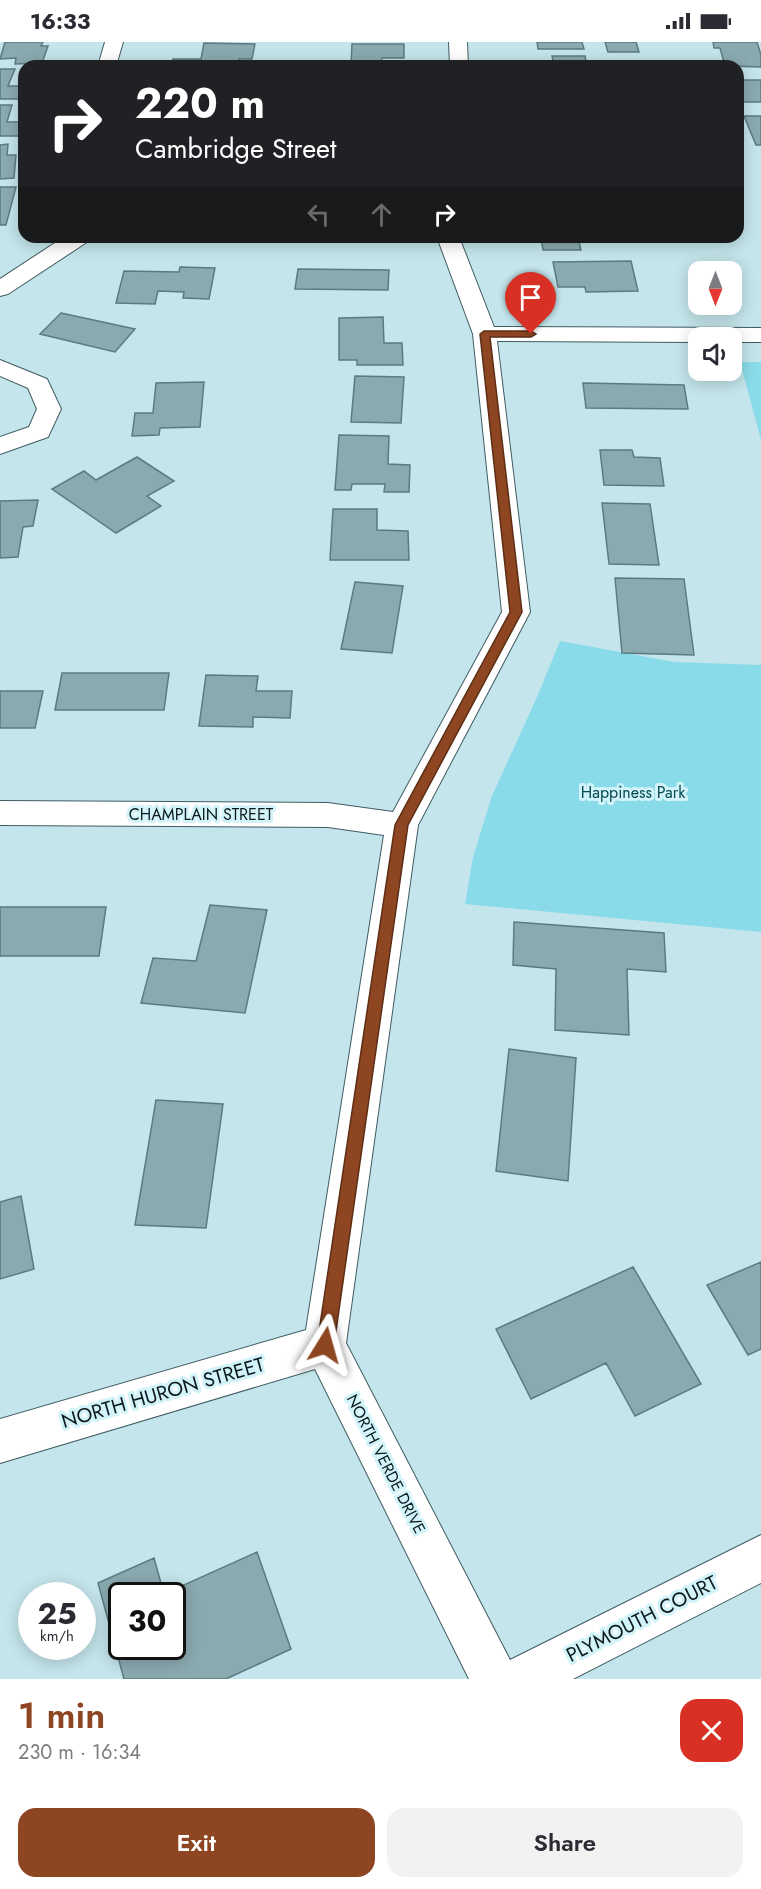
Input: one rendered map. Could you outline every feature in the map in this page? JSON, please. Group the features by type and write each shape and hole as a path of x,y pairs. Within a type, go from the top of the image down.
{"street":[{"path":"109,60 114,42"},
{"path":"458,42 459,60"},
{"path":"0,289 70,243"},
{"path":"325,1345 402,825 516,612 484,334 450,243"},
{"path":"484,334 761,334"},
{"path":"0,368 38,384 49,410 39,432 0,446"},
{"name":"CHAMPLAIN STREET","path":"0,813 328,815 402,825"},
{"name":"NORTH HURON STREET","path":"0,1441 325,1345"},
{"name":"NORTH VERDE DRIVE","path":"325,1345 494,1679"},
{"name":"PLYMOUTH COURT","path":"523,1679 761,1558"}],"green space":[{"path":"742,362 761,362 761,440 742,369"},
{"name":"Happiness Park","path":"560,641 674,662 761,665 761,932 465,904 473,857 492,796"}],"building":[{"path":"5,42 43,42 41,46 48,46 43,60 18,60 18,64 15,64 16,58 0,59"},
{"path":"537,42 582,42 584,49 538,49"},
{"path":"605,42 636,42 639,52 608,52"},
{"path":"713,42 757,42 761,55 761,67 744,67 744,60 723,60 720,48 714,48"},
{"path":"204,43 255,44 252,59 173,60 201,59"},
{"path":"352,44 404,44 404,58 351,60"},
{"path":"552,56 585,56 586,60 553,60"},
{"path":"0,69 15,69 8,86 18,86 18,99 0,99"},
{"path":"744,80 761,80 761,102 744,102"},
{"path":"0,105 12,105 7,122 18,122 18,136 0,136"},
{"path":"744,116 761,116 761,145 756,145"},
{"path":"8,144 7,155 16,155 14,178 0,179 0,145"},
{"path":"0,187 16,187 6,225 0,225"},
{"path":"542,243 579,243 581,250 543,250"},
{"path":"631,261 638,291 586,292 585,287 558,287 553,262"},
{"path":"180,267 215,268 209,299 183,298 184,292 158,291 155,304 116,303 124,271 179,272"},
{"path":"298,269 389,270 388,290 295,289"},
{"path":"61,313 135,329 115,352 40,334"},
{"path":"383,317 384,343 402,343 403,365 357,365 357,360 339,360 339,318"},
{"path":"355,376 404,377 401,423 351,422"},
{"path":"204,382 200,427 160,428 159,435 132,436 135,413 153,413 156,383"},
{"path":"583,383 684,385 688,409 586,408"},
{"path":"339,435 389,436 388,464 410,465 409,492 384,492 385,484 352,484 351,490 335,490"},
{"path":"600,450 632,450 634,457 660,458 664,486 604,485"},
{"path":"137,457 174,481 147,496 161,506 116,533 52,489 84,471 96,480"},
{"path":"38,500 33,526 23,527 18,557 0,558 0,501"},
{"path":"602,503 650,504 659,565 609,564"},
{"path":"333,509 377,509 377,530 408,531 409,560 330,560"},
{"path":"615,578 684,579 694,655 622,653"},
{"path":"355,582 403,586 392,653 341,649"},
{"path":"62,673 169,673 164,710 55,710"},
{"path":"206,675 258,676 256,691 292,691 290,718 253,717 253,727 199,726"},
{"path":"0,691 43,691 35,728 0,728"},
{"path":"210,905 267,910 245,1013 141,1003 153,958 196,961"},
{"path":"0,907 106,907 99,956 0,956"},
{"path":"514,922 664,933 666,972 627,969 629,1035 555,1030 556,969 513,965"},
{"path":"509,1049 576,1058 568,1181 496,1171"},
{"path":"156,1100 223,1104 206,1228 135,1225"},
{"path":"21,1196 34,1269 0,1279 0,1202"},
{"path":"761,1262 761,1349 748,1355 707,1285"},
{"path":"633,1267 701,1384 635,1416 606,1363 531,1399 496,1329"},
{"path":"257,1552 291,1649 226,1679 124,1679 119,1660 186,1660 186,1584"},
{"path":"154,1558 161,1582 108,1582 108,1620 98,1583"}],"route":[{"path":"325,1345 402,825 516,612 484,334 531,334"}]}
